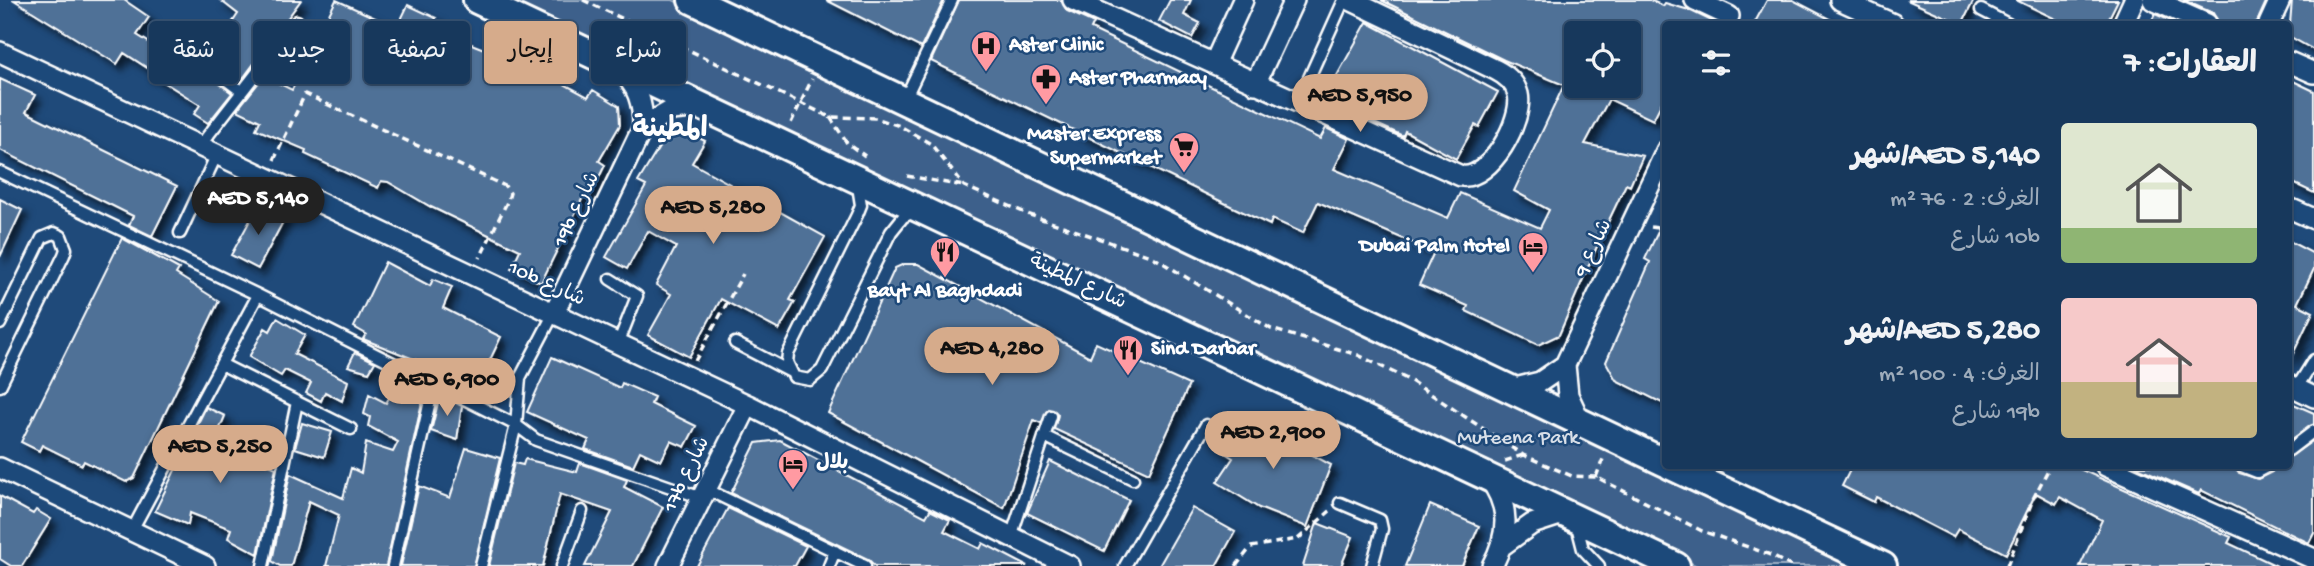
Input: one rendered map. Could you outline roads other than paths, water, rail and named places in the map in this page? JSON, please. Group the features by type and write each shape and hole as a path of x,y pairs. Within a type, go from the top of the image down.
{"street":[{"name":"شارع المطينة","path":"477,0 591,54"},
{"path":"692,0 1662,461"},
{"path":"722,0 741,23"},
{"path":"1073,0 1461,176 1480,174 1489,166 1519,106 1513,84 1496,70 1350,0"},
{"path":"1214,64 1243,0"},
{"path":"1255,84 1294,0"},
{"path":"1695,0 1730,14"},
{"path":"1840,0 1886,21"},
{"path":"2124,21 2134,0"},
{"path":"2153,0 2200,21"},
{"path":"2270,21 2280,0"},
{"name":"10b شارع","path":"0,52 748,405 1070,566"},
{"path":"2292,63 2314,73"},
{"path":"633,84 643,108 643,127"},
{"name":"شارع المطينة","path":"655,84 782,144 861,168 922,210 1487,475 1668,564"},
{"path":"643,127 672,110 705,108"},
{"name":"19b شارع","path":"554,313 643,127"},
{"name":"شارع 9","path":"1565,366 1662,160"},
{"path":"2292,209 2314,219"},
{"path":"1511,390 1540,382 1565,366 1568,396 1581,423"},
{"name":"17b شارع","path":"668,566 748,405"},
{"path":"0,468 205,566"},
{"path":"1677,469 1883,566"},
{"path":"2113,469 2314,559"},
{"path":"1487,475 1498,490 1505,508 1503,545 1492,566"},
{"path":"1503,545 1532,524 1571,516"}],"lane":[{"path":"904,102 952,0"},
{"path":"1308,80 1344,0"},
{"path":"1980,10 2002,21"},
{"path":"180,233 208,151 241,91 253,76"},
{"path":"232,84 241,91"},
{"path":"789,371 788,354 861,205 861,168"},
{"path":"0,172 258,295 516,425 536,440 704,494 865,566"},
{"path":"735,343 802,380 817,377 897,223 903,217 922,210"},
{"path":"0,324 42,238 54,233 61,236 66,248 64,255 0,386"},
{"path":"610,279 638,296 618,344"},
{"path":"131,531 258,295"},
{"path":"481,566 516,425 520,378 554,313"},
{"path":"2300,390 2314,360"},
{"path":"221,365 351,429"},
{"path":"393,566 434,383"},
{"path":"263,566 297,402"},
{"path":"1010,537 1051,416"},
{"path":"1125,566 1206,425"},
{"path":"2292,448 2314,431"},
{"path":"1044,436 1133,479"},
{"path":"1340,503 1380,520 1382,529 1372,566"},
{"path":"562,566 582,511"},
{"path":"1571,516 1583,549 1599,566"},
{"path":"829,566 835,551"}],"place":[{"name":"Aster Clinic","path":"986,73"},
{"name":"Aster Pharmacy","path":"1046,106"},
{"name":"Master Express Supermarket","path":"1184,174"},
{"name":"Dubai Palm Hotel","path":"1533,274"},
{"name":"Bayt Al Baghdadi","path":"945,279"},
{"name":"Sind Darbar","path":"1128,377"},
{"name":"بلال","path":"793,491"}],"district":[{"name":"المطينة","path":"670,130"}],"park label":[{"name":"Muteena Park","path":"1518,439"}]}
